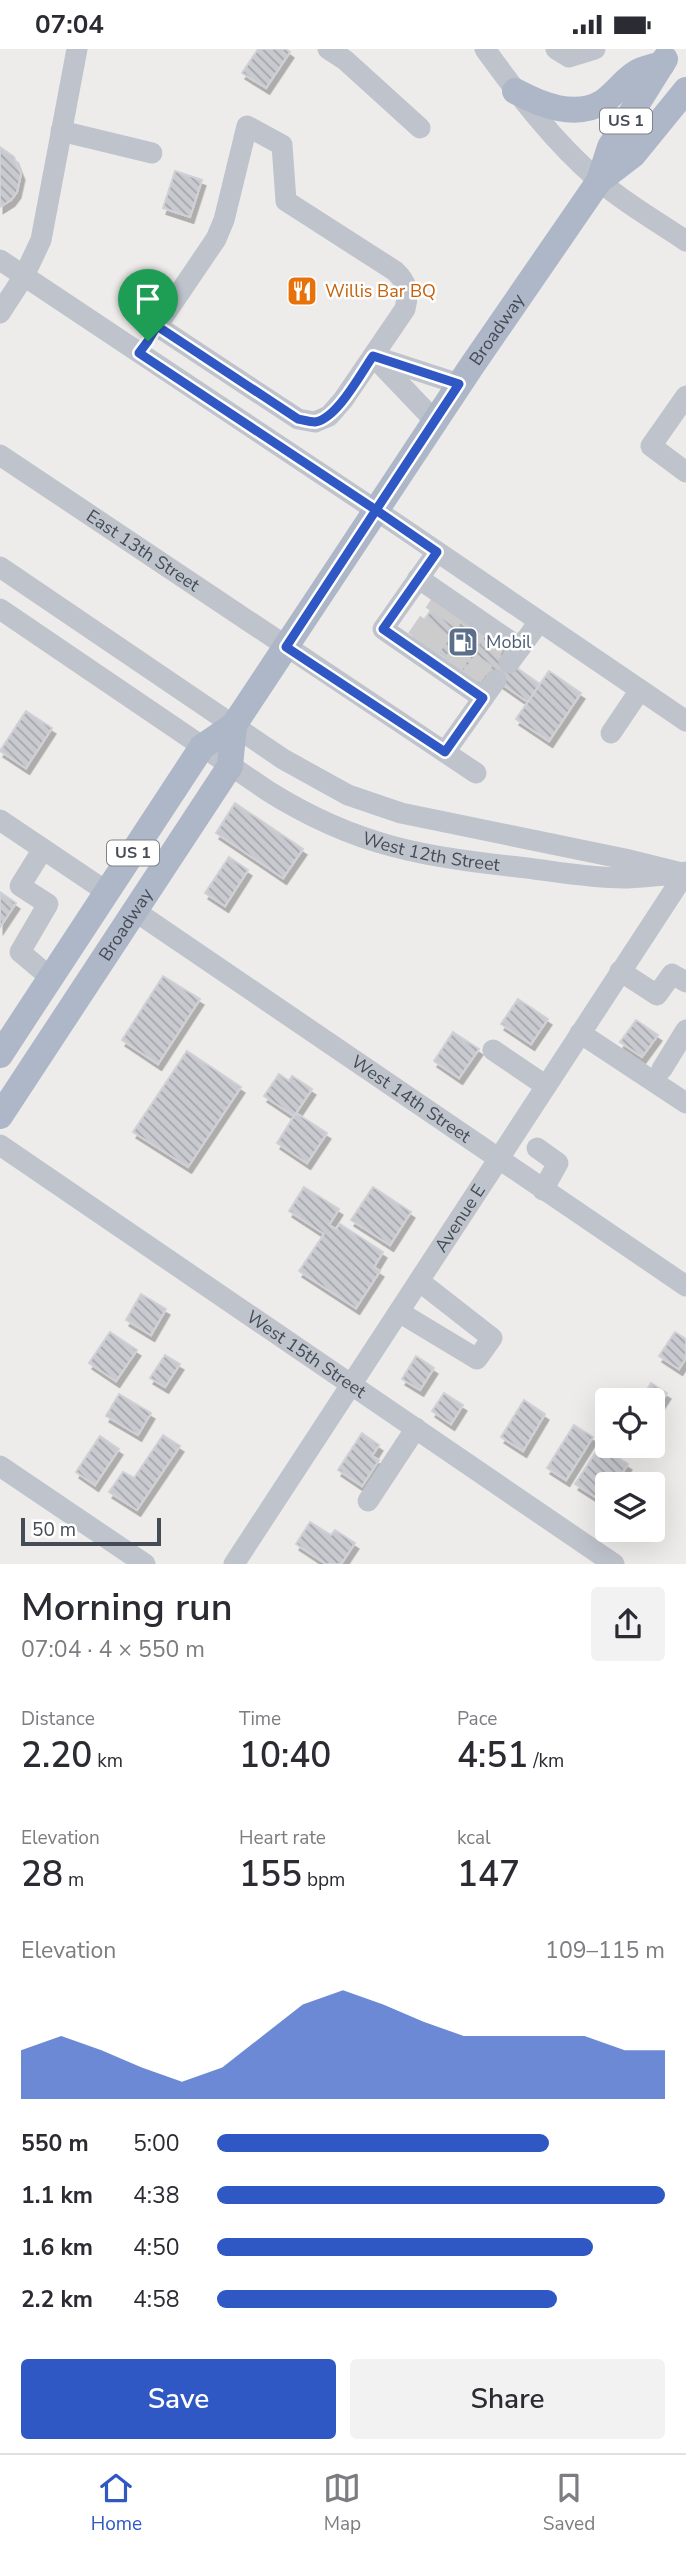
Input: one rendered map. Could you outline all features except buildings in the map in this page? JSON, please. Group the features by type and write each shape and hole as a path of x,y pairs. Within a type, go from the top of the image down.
{"main road":[{"path":"515,91 541,105 556,109 587,109 603,102 637,72 667,56"},
{"name":"Broadway","path":"0,1055 202,747 234,725 459,384 599,181 610,147 667,56"},
{"name":"Broadway","path":"599,181 633,155 686,90"},
{"name":"Broadway","path":"0,1116 230,766 234,725"}],"street":[{"path":"0,313 24,276 41,240 76,49"},
{"path":"328,49 345,60 420,128"},
{"path":"485,49 515,91 567,151 599,181 686,241"},
{"path":"556,49 569,57 595,49"},
{"path":"139,353 157,326 216,239 224,220 247,125 282,145 286,201 395,271 404,279 409,295 405,309 343,400 329,416 315,422 298,419 157,326"},
{"path":"61,131 152,153"},
{"path":"0,260 376,510 686,722"},
{"path":"373,356 459,384"},
{"path":"373,356 435,421"},
{"path":"686,396 651,446 686,472"},
{"name":"East 13th Street","path":"0,455 476,773"},
{"path":"437,552 383,629 420,648 474,687"},
{"path":"0,567 234,725"},
{"path":"418,578 499,637 514,655 539,622"},
{"path":"0,609 202,747"},
{"path":"445,752 474,687 496,680"},
{"path":"611,733 640,690"},
{"name":"West 12th Street","path":"234,725 311,776 370,803 414,816 686,873"},
{"name":"West 12th Street","path":"202,747 294,807 355,835 407,852 450,860 622,879 686,873"},
{"path":"0,820 107,892"},
{"path":"43,849 20,886 48,904 20,952 51,978"},
{"name":"Avenue E","path":"234,1564 686,873"},
{"name":"West 14th Street","path":"135,911 686,1286"},
{"path":"620,971 657,995 672,974 686,982"},
{"path":"662,1069 686,1030"},
{"path":"580,1033 686,1103"},
{"path":"493,1050 546,1086"},
{"name":"West 15th Street","path":"0,1145 614,1564"},
{"path":"537,1148 558,1163 543,1190"},
{"path":"399,1312 477,1359 492,1338 419,1281"},
{"path":"368,1501 416,1428"},
{"path":"0,1466 145,1564"}],"tunnel":[{"path":"417,639 442,602"},
{"path":"430,648 456,612"},
{"path":"453,664 479,627"},
{"path":"472,677 498,640"}],"place":[{"name":"Willis Bar BQ","path":"302,291"},
{"name":"Mobil","path":"463,642"}],"route":[{"path":"148,341 139,353 376,510 286,647 445,752 483,698 383,629 437,552 376,510 459,384 373,356 329,416 315,422 298,419 157,326 148,341"}]}
